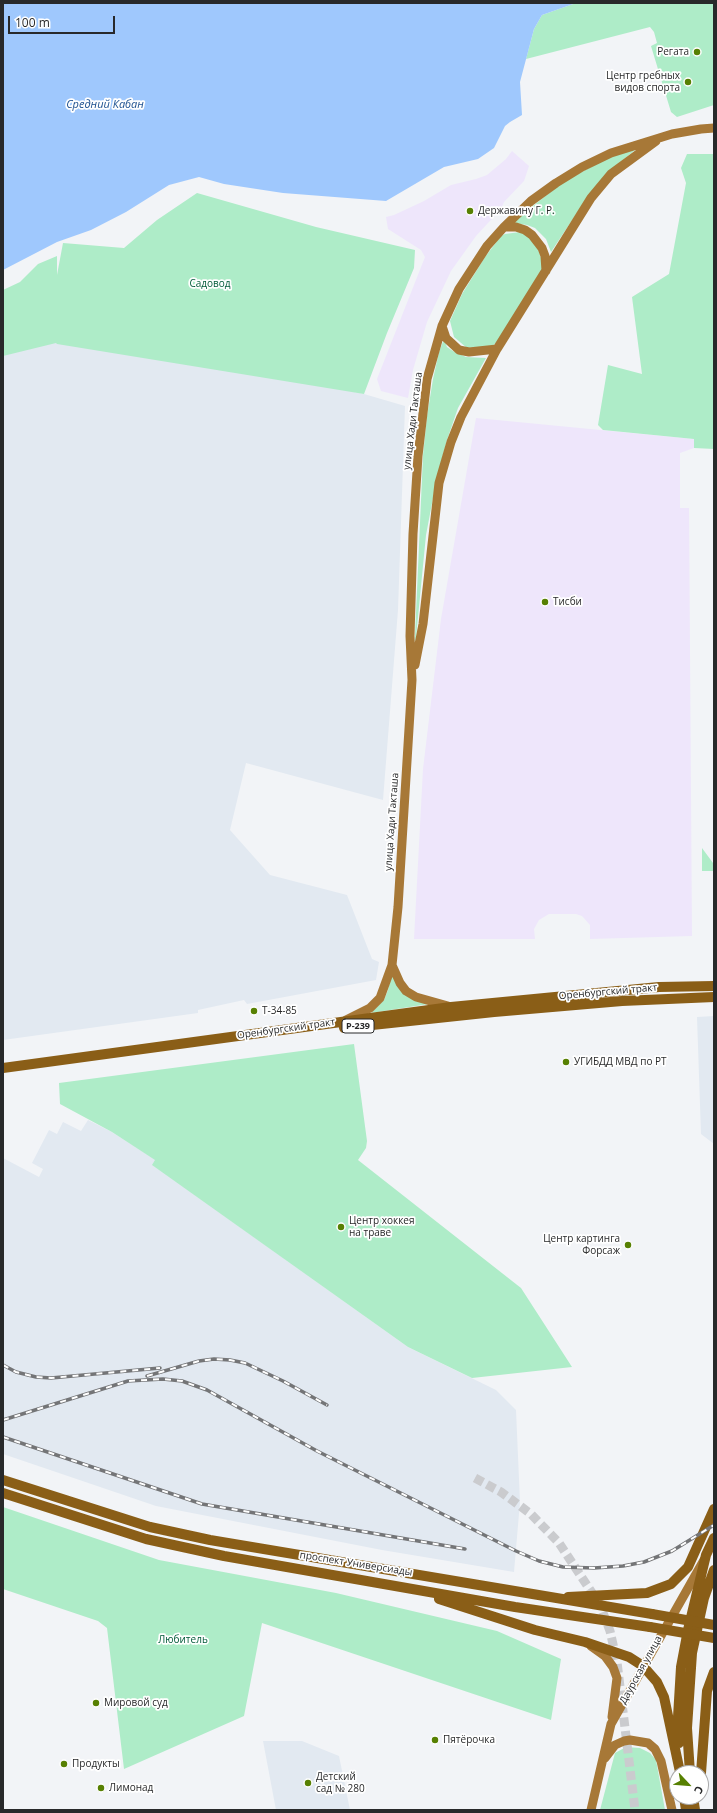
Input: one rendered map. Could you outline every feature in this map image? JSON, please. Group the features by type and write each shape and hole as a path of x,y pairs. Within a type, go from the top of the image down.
{"main road":[{"name":"Оренбургский тракт","path":"3,1068 451,1007 644,988 714,986"},
{"name":"Оренбургский тракт","path":"3,1074 357,1026 622,1001 714,997"},
{"name":"проспект Универсиады","path":"3,1480 150,1527 226,1543 419,1574 556,1599 714,1625"},
{"name":"проспект Универсиады","path":"3,1493 146,1539 224,1556 522,1609 650,1627 714,1638"},
{"path":"556,1599 584,1595 647,1593 671,1584 688,1567 714,1509"},
{"name":"Даурская улица","path":"706,1556 714,1538"},
{"path":"683,1765 678,1717 681,1667 688,1630 706,1556"},
{"path":"685,1765 692,1653 704,1598 714,1570"},
{"path":"408,1589 535,1630 585,1642 629,1657 643,1666 657,1682 664,1697 682,1765"},
{"path":"701,1765 707,1691 714,1672"}],"street":[{"name":"улица Хади Такташа","path":"345,1021 370,1008 380,998 392,965 398,907 412,680 410,636 413,534 418,456 428,379 442,326 459,289 487,246 531,201 556,182 611,153 663,136 701,128 714,128"},
{"name":"улица Хади Такташа","path":"412,680 423,624 439,483 451,442 461,417 496,349 591,198 611,174 663,136"},
{"path":"504,227 516,227 525,230 532,235 542,248 545,256 546,271"},
{"path":"442,326 446,338 459,350 469,352 496,349"},
{"path":"392,965 400,983 406,990 416,997 451,1007"},
{"name":"Даурская улица","path":"591,1810 611,1724 706,1556"},
{"path":"585,1642 605,1656 613,1668 617,1678 611,1724"},
{"path":"601,1767 609,1752 615,1745 630,1740 648,1743 655,1749 661,1761 672,1810"}],"shaded area":[{"path":"512,151 529,166 524,181 504,202 501,209 476,236 451,271 427,322 413,370 408,398 381,391 377,379 425,257 421,250 388,229 386,217 394,215 424,201 451,185 487,175 506,159"},
{"path":"48,326 364,394 405,406 398,610 383,800 246,763 230,830 270,875 347,895 372,959 379,962 376,980 247,1004 244,1000 198,1010 198,1013 3,1040 3,346"},
{"path":"476,418 694,439 694,448 680,453 680,508 689,508 692,936 590,939 590,925 582,916 576,914 549,914 539,920 534,929 535,939 414,939 423,769 441,619"},
{"path":"714,1016 714,1144 701,1134 697,1017"},
{"path":"88,1120 112,1132 156,1160 153,1165 408,1347 496,1390 516,1410 520,1502 514,1572 382,1550 156,1506 3,1454 3,1158 39,1177 43,1169 32,1163 49,1130 57,1134 63,1122 81,1131"},
{"name":"Детский сад № 280","path":"263,1741 302,1741 339,1756 350,1810 276,1810"}],"green space":[{"name":"Центр гребных видов спорта","path":"576,3 714,3 714,105 677,117 671,112 651,46 657,43 654,32 650,27 526,59 534,29 542,15"},
{"path":"639,147 614,167 588,196 551,252 546,239 535,228 514,223 524,213 562,183 607,158"},
{"path":"687,154 714,154 714,449 694,448 694,439 603,430 598,425 608,365 642,374 632,297 669,274 686,183 681,168"},
{"name":"Садовод","path":"197,193 316,227 415,250 414,268 364,394 56,343 3,356 3,290 20,282 38,264 57,256 57,275 63,243 124,248 157,220"},
{"path":"520,232 534,238 544,266 497,342 491,347 467,348 454,337 450,321 462,294 485,257 501,236"},
{"path":"444,339 447,347 466,357 486,358 458,408 447,440 437,477 426,535 414,658 423,455 433,379 439,352"},
{"path":"702,848 713,863 714,871 702,871"},
{"path":"392,971 394,976 429,1004 371,1013 384,1000"},
{"name":"Центр хоккея на траве","path":"354,1044 367,1141 366,1148 358,1160 521,1288 572,1367 472,1378 408,1347 152,1165 155,1160 112,1132 60,1104 59,1083"},
{"name":"Любитель","path":"3,1507 159,1560 336,1593 497,1631 561,1659 551,1720 262,1623 244,1716 124,1769 107,1628 98,1621 3,1589"},
{"path":"626,1747 640,1748 650,1753 656,1760 665,1810 600,1810 615,1753"}],"water":[{"name":"Средний Кабан","path":"3,3 576,3 542,15 534,29 520,82 522,115 505,126 494,148 478,159 444,167 386,201 283,193 224,184 199,177 169,185 126,212 91,230 57,242 3,270"}],"tunnel":[{"path":"475,1478 501,1492 531,1514 559,1543 600,1605 610,1631 617,1662 635,1810"}],"railway":[{"path":"147,1376 199,1361 214,1359 230,1360 245,1363 283,1381 327,1405"},
{"path":"3,1365 16,1372 36,1377 51,1378 160,1368"},
{"path":"3,1420 128,1381 163,1379 182,1381 207,1390 317,1451 516,1551 539,1561 563,1567 594,1568 623,1566 644,1562 672,1551 714,1525"},
{"path":"3,1437 202,1504 465,1549"}],"place":[{"name":"Регата","path":"697,52"},
{"name":"Центр гребных видов спорта","path":"688,82"},
{"name":"Державину Г. Р.","path":"470,211"},
{"name":"Тисби","path":"545,602"},
{"name":"T-34-85","path":"254,1011"},
{"name":"УГИБДД МВД по РТ","path":"566,1062"},
{"name":"Центр хоккея на траве","path":"341,1227"},
{"name":"Центр картинга Форсаж","path":"628,1245"},
{"name":"Мировой суд","path":"96,1703"},
{"name":"Пятёрочка","path":"435,1740"},
{"name":"Продукты","path":"64,1764"},
{"name":"Детский сад № 280","path":"308,1783"},
{"name":"Лимонад","path":"101,1788"}]}
